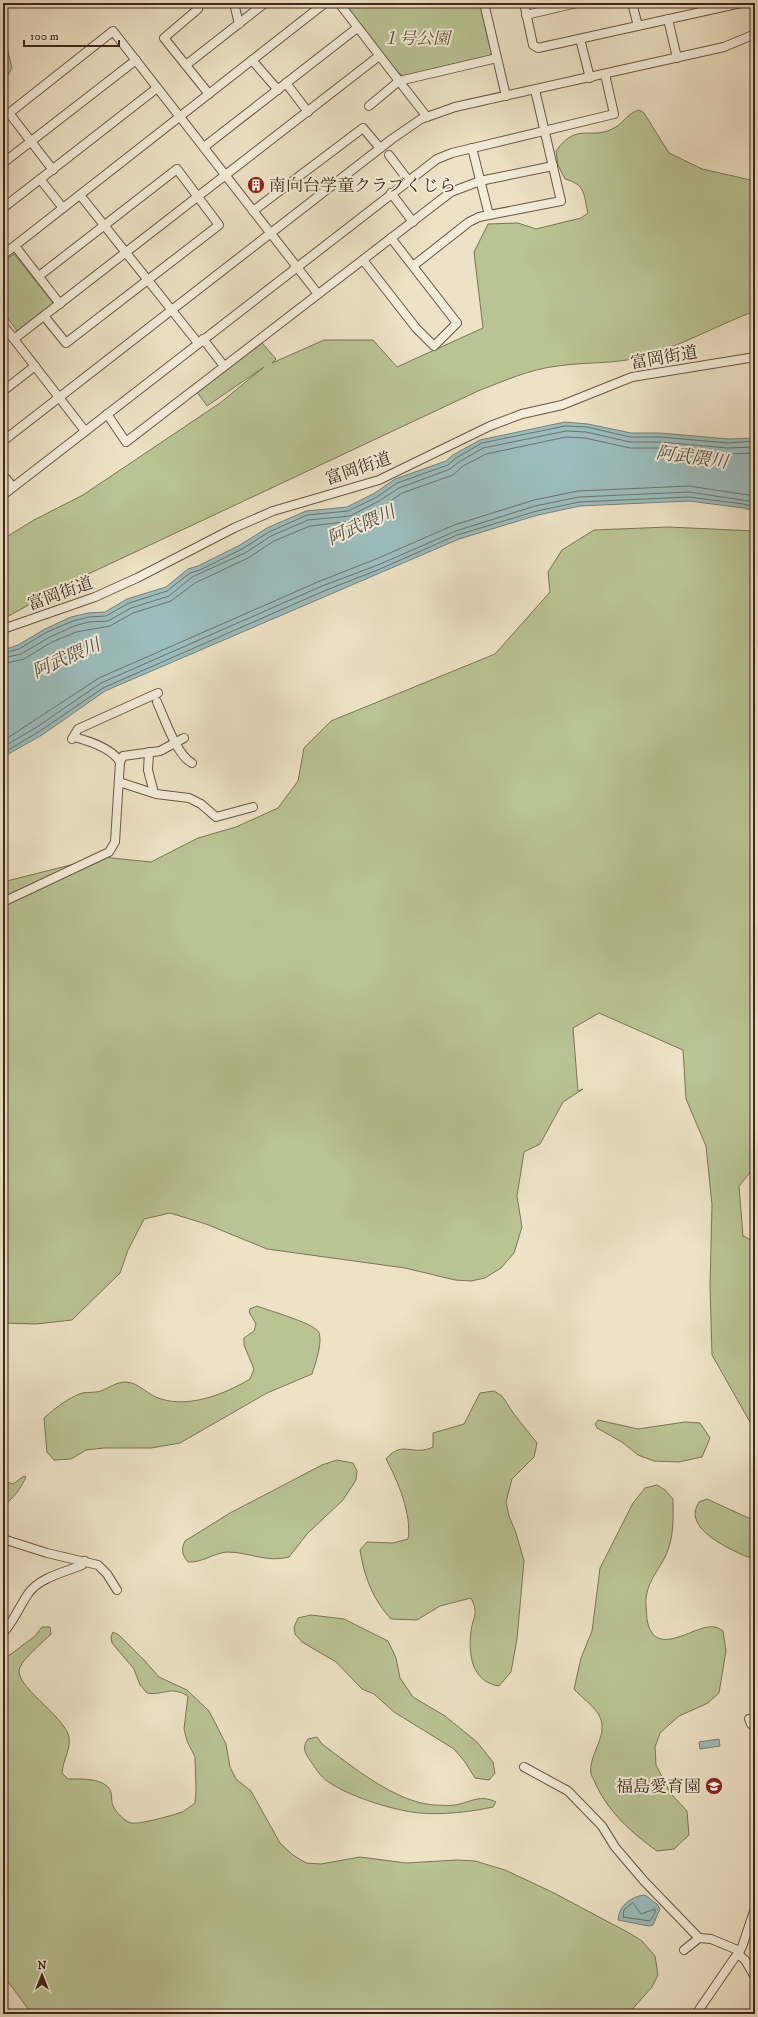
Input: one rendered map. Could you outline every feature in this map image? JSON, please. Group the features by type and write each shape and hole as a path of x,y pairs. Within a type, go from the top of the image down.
{"street":[{"path":"196,3 198,9 164,38 210,94"},
{"path":"234,3 239,24"},
{"path":"186,65 265,3"},
{"path":"3,255 325,3"},
{"path":"338,3 427,117"},
{"path":"484,3 506,96"},
{"path":"524,3 533,45 538,48 741,3"},
{"path":"526,14 577,3"},
{"path":"632,3 638,26"},
{"path":"668,19 677,58"},
{"path":"204,147 357,28"},
{"path":"52,170 31,141 6,115 113,31 318,294"},
{"path":"3,441 413,124 427,117 455,107 724,47 755,34"},
{"path":"580,39 590,78"},
{"path":"14,339 379,56"},
{"path":"369,106 399,81 497,58"},
{"path":"3,163 136,60"},
{"path":"252,60 278,90"},
{"path":"3,495 296,266 437,159 472,148 614,114 605,74"},
{"path":"286,83 308,112"},
{"path":"3,208 157,88"},
{"path":"413,266 469,222 480,217 561,200 535,90"},
{"path":"253,211 363,128 380,148"},
{"path":"472,148 489,215"},
{"path":"389,155 408,180"},
{"path":"107,414 126,442 451,192 480,181 553,166"},
{"path":"39,276 177,169 219,225 66,343 44,316"},
{"path":"40,179 63,208"},
{"path":"391,193 413,222"},
{"path":"80,195 171,311 224,366"},
{"path":"363,260 416,328 434,346 457,324 391,238"},
{"path":"15,246 60,304"},
{"path":"3,325 85,431"},
{"name":"富岡街道","path":"3,629 95,597 137,578 234,528 273,511 379,480 490,426 516,416 562,405 632,377 755,357"},
{"path":"4,389 35,366"},
{"path":"3,475 13,487"},
{"path":"120,762 117,757 105,749 89,741 73,738 78,729 158,693"},
{"path":"157,702 184,758 192,763"},
{"path":"3,902 85,864 112,848 115,842 120,762 123,756 160,751 184,738"},
{"path":"149,752 148,770 154,793"},
{"path":"119,782 154,793 189,798 201,804 216,817 252,807"},
{"path":"3,1539 47,1553 98,1565 107,1574 117,1590"},
{"path":"3,1633 10,1626 34,1586 49,1578 82,1565 85,1561"},
{"path":"749,1719 751,1724 755,1727"},
{"path":"524,1767 568,1791 602,1826 615,1846 644,1881 699,1938 711,1939 739,1953 755,1976"},
{"path":"696,2014 739,1953 755,1908"},
{"path":"684,1950 699,1938"}],"green space":[{"name":"１号公園","path":"342,3 480,3 492,52 488,58 410,76 403,76 396,71"},
{"path":"3,31 12,68 3,84"},
{"path":"639,110 644,113 669,153 702,169 755,181 755,311 682,343 652,354 627,360 568,365 537,370 478,391 67,584 3,619 3,539 34,520 83,495 220,403 264,367 207,406 197,392 262,343 276,359 272,363 324,340 373,340 397,367 483,328 474,252 488,224 518,223 536,229 581,218 588,213 584,195 580,187 572,181 565,179 558,165 556,151 571,137 584,133 598,133 614,128 631,114"},
{"path":"14,254 54,304 18,332 3,312 3,262"},
{"path":"668,527 755,531 755,1161 749,1174 739,1186 743,1236 755,1242 755,1428 750,1422 712,1355 710,1286 712,1205 706,1146 686,1099 683,1050 599,1013 573,1028 578,1091 583,1089 563,1102 540,1144 524,1152 517,1196 522,1227 514,1253 501,1268 485,1278 471,1281 455,1280 405,1268 267,1249 206,1224 170,1213 144,1219 128,1250 120,1273 72,1320 36,1324 3,1323 3,882 102,857 151,862 198,838 236,827 278,808 298,781 304,748 331,721 495,654 550,592 548,572 562,550 594,530"},
{"path":"257,1306 299,1320 318,1331 320,1335 320,1346 312,1374 267,1393 180,1443 151,1448 104,1448 86,1450 71,1459 54,1460 47,1452 44,1418 62,1404 82,1393 98,1392 126,1382 140,1387 161,1399 184,1402 207,1398 230,1390 250,1379 254,1369 244,1345 244,1338 254,1331 256,1324 249,1312 250,1309"},
{"path":"494,1391 502,1396 537,1443 534,1457 512,1479 506,1502 509,1516 516,1533 524,1561 517,1639 511,1672 499,1686 483,1679 477,1673 471,1658 470,1640 475,1608 471,1598 440,1606 417,1620 391,1619 374,1596 364,1569 360,1550 367,1542 393,1543 408,1539 408,1519 403,1498 386,1459 398,1450 426,1450 433,1447 433,1433 464,1424 480,1393"},
{"path":"598,1420 638,1429 685,1422 700,1423 710,1438 702,1457 679,1462 654,1461 638,1455 622,1442 597,1428 595,1424"},
{"path":"337,1460 353,1463 357,1471 356,1480 343,1500 307,1534 289,1557 273,1559 235,1552 227,1552 198,1561 188,1562 183,1554 185,1541 230,1513 322,1465"},
{"path":"24,1476 26,1477 21,1487 8,1502 3,1502 3,1481 13,1484"},
{"path":"657,1485 665,1490 673,1499 673,1523 669,1547 651,1582 646,1597 648,1624 653,1634 660,1639 678,1637 707,1627 716,1627 723,1631 726,1651 719,1693 708,1703 679,1716 660,1733 655,1747 656,1765 671,1794 687,1811 689,1835 674,1849 657,1851 622,1822 608,1805 596,1785 591,1774 591,1766 601,1737 602,1723 597,1711 574,1689 581,1658 592,1631 600,1568 633,1503 645,1488"},
{"path":"707,1499 755,1521 755,1560 719,1543 702,1529 697,1522 695,1512 699,1502"},
{"path":"311,1615 344,1619 388,1641 396,1658 400,1678 413,1697 445,1716 477,1742 493,1762 495,1773 489,1780 475,1778 465,1762 454,1749 394,1712 374,1694 362,1689 336,1662 302,1642 295,1634 294,1627 298,1618"},
{"path":"42,1627 50,1627 51,1634 25,1659 20,1667 19,1674 30,1691 58,1720 69,1737 69,1746 62,1773 68,1779 94,1780 103,1783 109,1788 114,1808 120,1816 128,1822 141,1823 172,1815 182,1812 195,1803 195,1757 187,1741 184,1729 188,1696 176,1691 153,1694 147,1693 140,1685 134,1669 112,1643 111,1637 113,1632 119,1635 159,1677 187,1690 209,1711 226,1744 230,1767 236,1779 251,1791 280,1843 293,1855 306,1863 321,1864 360,1857 406,1863 457,1860 475,1861 505,1870 552,1892 642,1941 655,1956 658,1975 652,1987 628,2014 32,2014 3,1975 3,1660 35,1636"},
{"path":"317,1737 322,1744 361,1773 404,1797 434,1805 455,1805 476,1799 485,1799 496,1802 493,1807 484,1809 456,1813 429,1814 410,1812 361,1798 330,1783 322,1777 316,1769 306,1754 305,1745 308,1739"}],"water":[{"name":"阿武隈川","path":"565,422 588,424 631,433 660,433 729,439 755,438 755,511 689,501 580,506 538,515 459,539 105,691 42,735 3,757 3,650 18,645 45,629 71,617 88,613 105,612 127,599 166,587 188,569 198,566 240,545 267,528 306,511 347,507 375,493 395,479 446,461 453,455 480,440"},
{"path":"719,1739 720,1746 700,1749 699,1742"},
{"path":"645,1895 657,1904 660,1909 653,1925 649,1926 618,1920 621,1910 627,1902 635,1897"}],"place":[{"name":"南向台学童クラブくじら","path":"256,185"},
{"name":"福島愛育園","path":"714,1786"}]}
